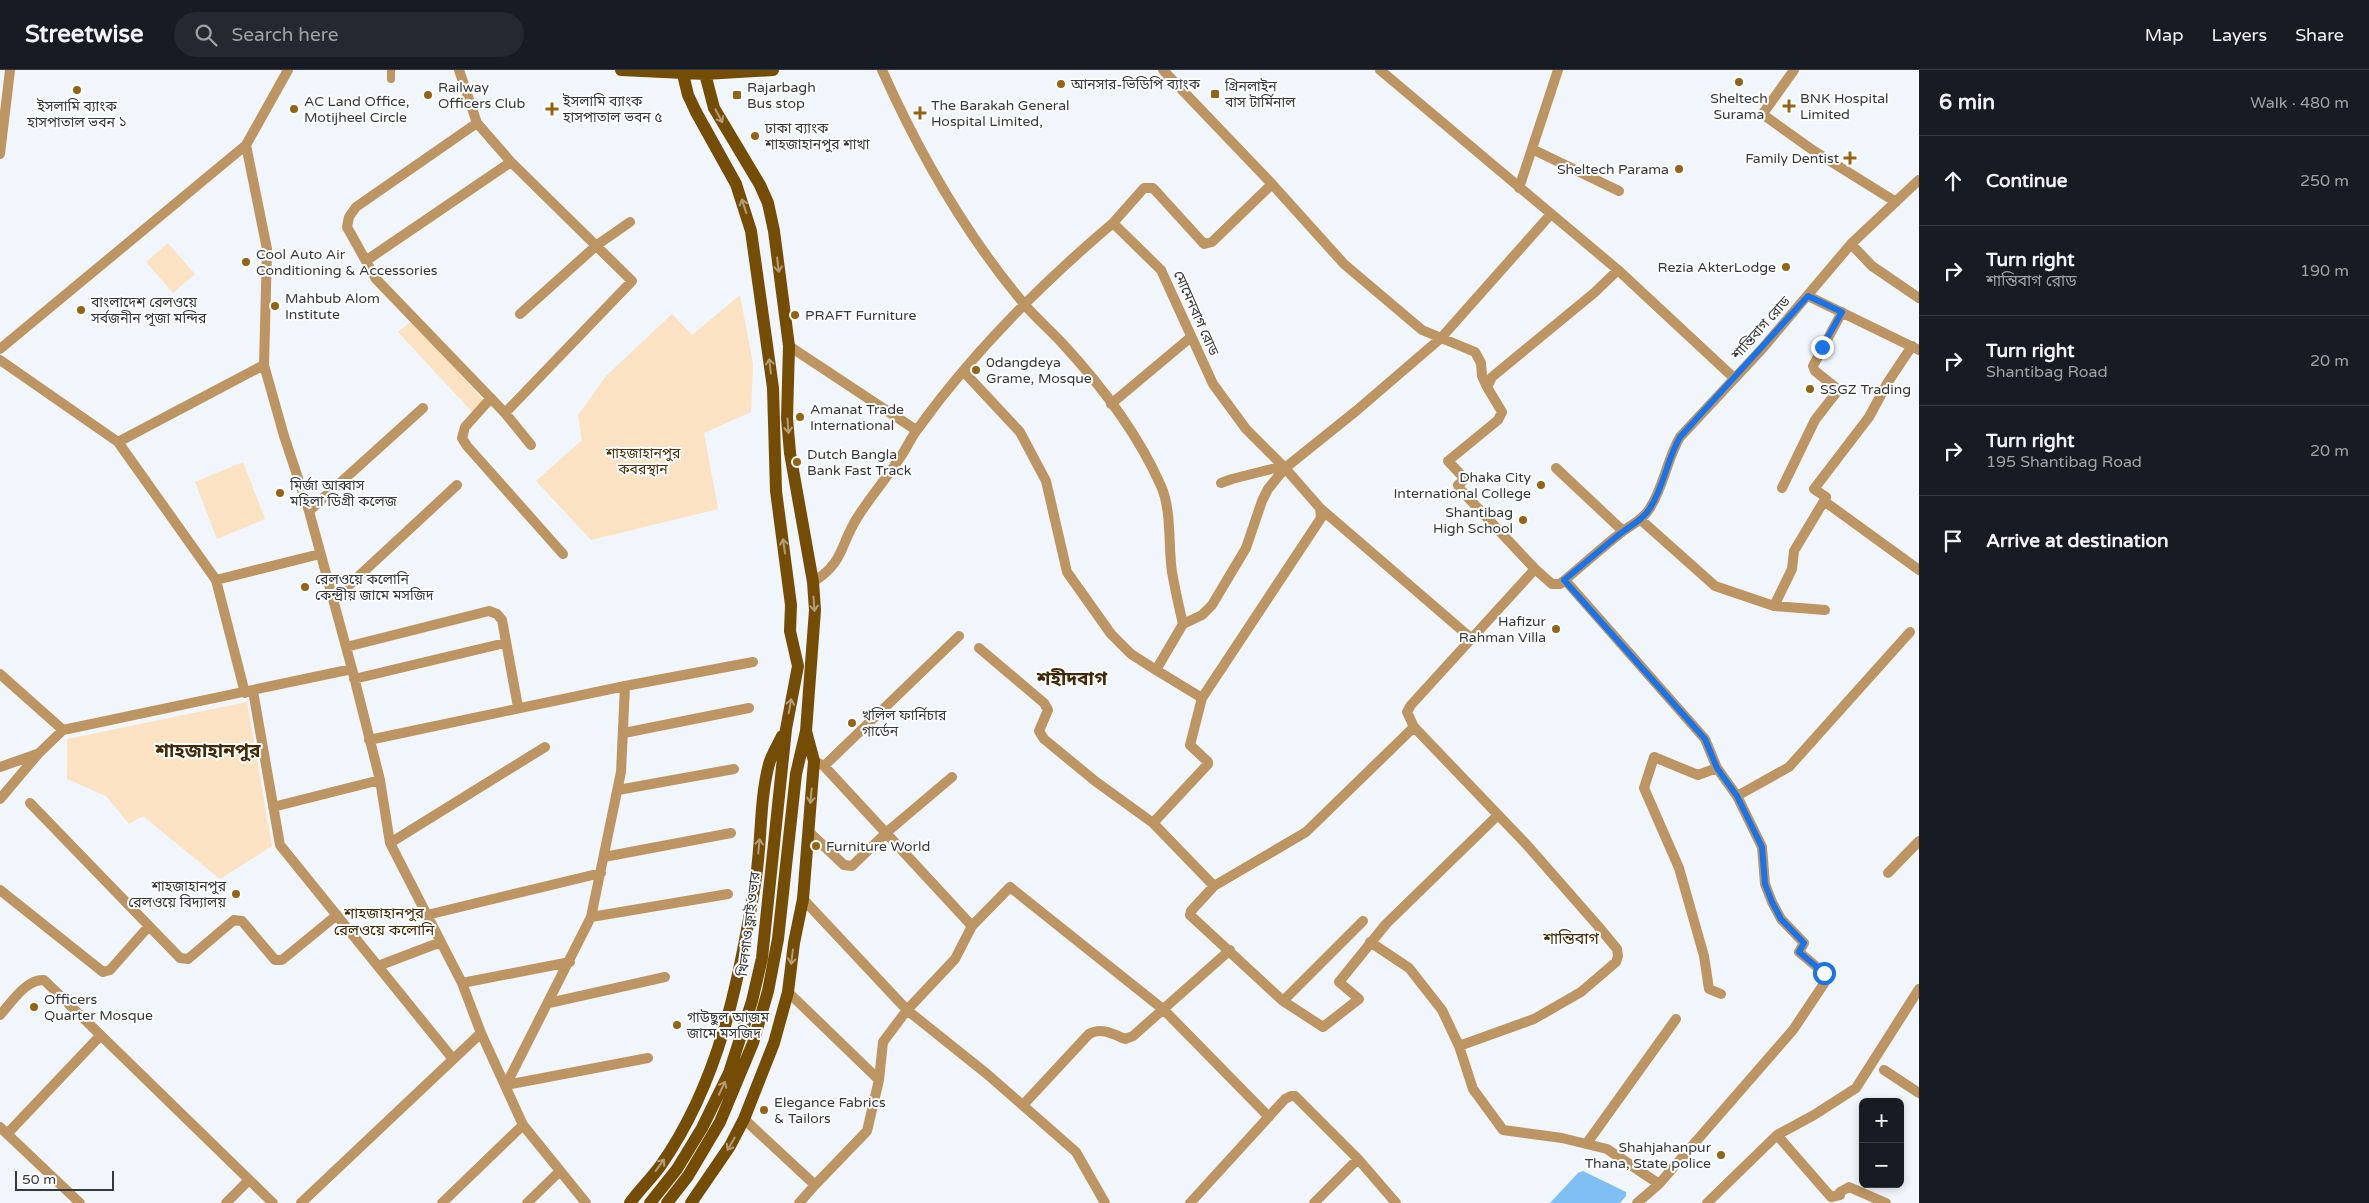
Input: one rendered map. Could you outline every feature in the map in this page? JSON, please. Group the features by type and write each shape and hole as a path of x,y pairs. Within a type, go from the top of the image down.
{"main road":[{"path":"621,70 682,72 773,70"},
{"path":"630,1203 661,1166 680,1133 711,1068 723,1035 737,986 748,930 770,762 786,729 798,666 790,631 791,605 776,491 773,388 760,285 745,207 736,184 696,112 682,72"},
{"path":"691,1203 730,1146 744,1119 774,1043 788,992 794,943 803,899 808,831 819,763 806,731 815,610 813,582 790,453 788,346 774,231 768,203 760,185 714,108 704,72"},
{"name":"খিলগাও ফ্লাইওভার","path":"650,1203 677,1169 713,1106 729,1073 752,1001 762,958 769,911 786,729"},
{"name":"খিলগাও ফ্লাইওভার","path":"667,1203 692,1170 720,1122 742,1071 761,1018 778,939 796,774 806,731"}],"street":[{"path":"0,154 10,70"},
{"path":"0,349 246,145 288,70"},
{"path":"391,70 391,79"},
{"path":"459,70 477,123 512,162 632,281 505,412"},
{"path":"882,70 927,163 966,226 1025,305 1068,350 1111,404 1146,457 1162,488 1172,572 1182,624"},
{"path":"1163,70 1272,184 1344,264 1422,330 1475,352 1481,363 1482,376 1502,412 1498,420 1448,461 1464,480 1458,485 1458,488 1535,569 1560,583 1705,739 1717,768 1737,796 1762,847 1765,884 1772,902 1781,919 1804,943 1799,952 1824,973 1826,979 1792,1030 1659,1184 1637,1203"},
{"path":"1380,70 1618,270 1734,378"},
{"path":"1519,188 1558,70"},
{"path":"1794,70 1764,112 1765,116 1814,151 1896,202"},
{"path":"477,123 356,207 349,217 347,227 376,279 505,412 531,445"},
{"path":"246,145 267,250 264,365 284,436 309,510 346,647 380,780 390,843 462,983 480,1033 506,1085 523,1125 586,1203"},
{"path":"1532,149 1619,191"},
{"path":"367,260 512,162"},
{"name":"শান্তিবাগ রোড","path":"1560,583 1623,531 1641,520 1658,493 1674,447 1680,437 1808,296 1851,244 1919,180"},
{"path":"813,582 831,568 841,555 854,522 899,459 916,430 977,355 1067,262 1113,222 1147,187 1153,188 1204,244 1208,244 1272,184"},
{"path":"1156,670 1182,624 1202,614 1212,605 1246,548 1268,489 1284,467 1363,406 1441,338 1551,214"},
{"path":"520,314 597,245 630,222"},
{"name":"মোমেনবাগ রোড","path":"1113,222 1161,270 1213,384 1246,429 1284,467 1320,508 1472,639"},
{"path":"1851,244 1872,266 1919,298"},
{"path":"1487,387 1492,377 1594,293 1618,270"},
{"path":"1774,606 1792,569 1794,551 1826,496 1814,489 1869,417 1888,382 1916,348 1808,296"},
{"path":"1782,488 1815,420 1836,392 1835,387 1815,372 1812,366 1842,312"},
{"path":"1111,404 1191,337"},
{"path":"788,346 916,430"},
{"path":"0,360 118,442 216,580 249,692 280,845 453,1059"},
{"path":"118,442 264,365"},
{"path":"964,372 1020,432 1046,481 1067,572 1111,634 1131,654 1202,698"},
{"path":"491,398 465,427 462,438 466,446 562,554"},
{"path":"309,510 423,408"},
{"path":"1221,483 1237,477 1284,467"},
{"path":"1556,468 1623,531"},
{"path":"333,600 457,485"},
{"path":"1824,501 1919,570"},
{"path":"1153,824 1208,764 1190,745 1202,698 1321,518 1320,508"},
{"path":"1641,520 1715,586 1774,606 1825,610"},
{"path":"216,580 320,554"},
{"path":"1459,1046 1534,1019 1581,992 1616,962 1618,956 1617,949 1598,926 1498,814 1414,727 1407,712 1411,705 1535,569"},
{"path":"346,647 489,611 497,614 502,620 518,707"},
{"path":"1737,796 1789,768 1910,632"},
{"path":"959,636 819,763 887,832 972,926"},
{"path":"0,799 38,754 63,730 505,643"},
{"path":"979,648 1044,703 1048,710 1040,731 1044,739 1095,781 1153,824 1214,886"},
{"path":"369,740 518,707 753,662"},
{"path":"0,674 63,730"},
{"path":"506,1085 592,917 622,772 625,686"},
{"path":"624,733 748,708"},
{"path":"1414,727 1306,832 1214,886 1191,911 1190,915 1283,1001 1323,1027 1359,998 1339,982 1370,942 1498,814"},
{"path":"390,843 545,747"},
{"path":"0,767 38,754"},
{"path":"1717,768 1698,776 1654,757 1644,788 1679,868 1704,956 1709,989 1721,994"},
{"path":"618,790 734,769"},
{"path":"808,831 848,867 852,866 887,832 952,777"},
{"path":"273,807 380,780"},
{"path":"30,803 180,958 188,959 234,920 242,921 276,960 282,960 337,916"},
{"path":"604,856 731,833"},
{"path":"1888,872 1919,841"},
{"path":"428,915 601,873"},
{"path":"799,1203 867,1131 879,1080 883,1042 907,1010 954,959 972,926 1010,887 1164,1010 1269,1117"},
{"path":"0,890 96,969 103,972 110,970 149,926"},
{"path":"592,917 728,894"},
{"path":"803,899 907,1010 1076,1152 1106,1203"},
{"path":"1283,1001 1363,921"},
{"path":"378,966 441,942"},
{"path":"1370,942 1409,968 1442,1010 1459,1046 1473,1089 1503,1130 1587,1143 1607,1149 1659,1184"},
{"path":"1022,1105 1089,1034 1096,1030 1106,1031 1125,1039 1133,1036 1230,950"},
{"path":"462,983 570,962"},
{"path":"549,1003 664,977"},
{"path":"0,1015 29,984 37,980 44,980 273,1203"},
{"path":"1707,1203 1776,1135 1814,1115 1856,1088 1919,989"},
{"path":"788,992 879,1080"},
{"path":"1587,1143 1676,1019"},
{"path":"301,1203 480,1033"},
{"path":"80,1203 4,1131 100,1036"},
{"path":"506,1085 648,1058"},
{"path":"1884,1070 1919,1093"},
{"path":"1190,1203 1285,1099 1291,1096 1295,1096 1358,1159 1396,1203"},
{"path":"744,1119 815,1185"},
{"path":"442,1203 523,1125"},
{"path":"1776,1135 1831,1197 1840,1195 1840,1192 1849,1187 1886,1203"},
{"path":"1314,1203 1358,1159"},
{"path":"527,1203 560,1171"},
{"path":"226,1203 249,1180"}],"green space":[{"path":"168,243 195,274 173,293 146,262"},
{"name":"শাহজাহানপুর কবরস্থান","path":"740,295 753,364 751,412 704,433 718,509 591,540 536,481 582,440 578,415 606,376 672,314 692,335"},
{"path":"413,320 484,401 472,412 398,332"},
{"path":"243,462 265,519 217,539 195,482"},
{"path":"247,702 272,846 220,879 143,816 129,824 106,796 67,779 67,739"}],"water":[{"path":"1583,1171 1626,1192 1626,1196 1620,1203 1550,1203 1578,1173"}],"place":[{"name":"Sheltech Surama","path":"1739,82"},
{"name":"আনসার-ভিডিপি ব্যাংক","path":"1061,84"},
{"name":"ইসলামি ব্যাংক হাসপাতাল ভবন ১","path":"77,90"},
{"name":"গ্রিনলাইন বাস টার্মিনাল","path":"1215,94"},
{"name":"Railway Officers Club","path":"428,95"},
{"name":"Rajarbagh Bus stop","path":"737,95"},
{"name":"BNK Hospital Limited","path":"1789,106"},
{"name":"AC Land Office, Motijheel Circle","path":"294,109"},
{"name":"ইসলামি ব্যাংক হাসপাতাল ভবন ৫","path":"552,109"},
{"name":"The Barakah General Hospital Limited,","path":"920,113"},
{"name":"ঢাকা ব্যাংক শাহজাহানপুর শাখা","path":"755,136"},
{"name":"Family Dentist","path":"1850,158"},
{"name":"Sheltech Parama","path":"1679,169"},
{"name":"Cool Auto Air Conditioning & Accessories","path":"246,262"},
{"name":"Rezia AkterLodge","path":"1786,267"},
{"name":"Mahbub Alom Institute","path":"275,306"},
{"name":"বাংলাদেশ রেলওয়ে সর্বজনীন পূজা মন্দির","path":"81,310"},
{"name":"PRAFT Furniture","path":"795,315"},
{"name":"0dangdeya Grame, Mosque","path":"976,370"},
{"name":"SSGZ Trading","path":"1810,389"},
{"name":"Amanat Trade International","path":"800,417"},
{"name":"Dutch Bangla Bank Fast Track","path":"797,462"},
{"name":"Dhaka City International College","path":"1541,485"},
{"name":"মির্জা আব্বাস মহিলা ডিগ্রী কলেজ","path":"280,493"},
{"name":"Shantibag High School","path":"1523,520"},
{"name":"রেলওয়ে কলোনি কেন্দ্রীয় জামে মসজিদ","path":"305,587"},
{"name":"Hafizur Rahman Villa","path":"1556,629"},
{"name":"খলিল ফার্নিচার গার্ডেন","path":"852,723"},
{"name":"Furniture World","path":"816,846"},
{"name":"শাহজাহানপুর রেলওয়ে বিদ্যালয়","path":"236,894"},
{"name":"Officers Quarter Mosque","path":"34,1007"},
{"name":"গাউছুল আজম জামে মসজিদ","path":"677,1025"},
{"name":"Elegance Fabrics & Tailors","path":"764,1110"},
{"name":"Shahjahanpur Thana, State police","path":"1721,1155"}],"district":[{"name":"শহীদবাগ","path":"1072,679"},
{"name":"শাহজাহানপুর","path":"208,751"},
{"name":"শাহজাহানপুর রেলওয়ে কলোনি","path":"384,922"},
{"name":"শান্তিবাগ","path":"1571,939"}],"route":[{"path":"1822,347 1842,312 1808,296 1680,437 1674,447 1658,493 1641,520 1623,531 1564,580 1658,683 1705,739 1717,768 1737,796 1762,847 1765,884 1772,902 1781,919 1793,934 1804,943 1799,952 1824,973"}]}
